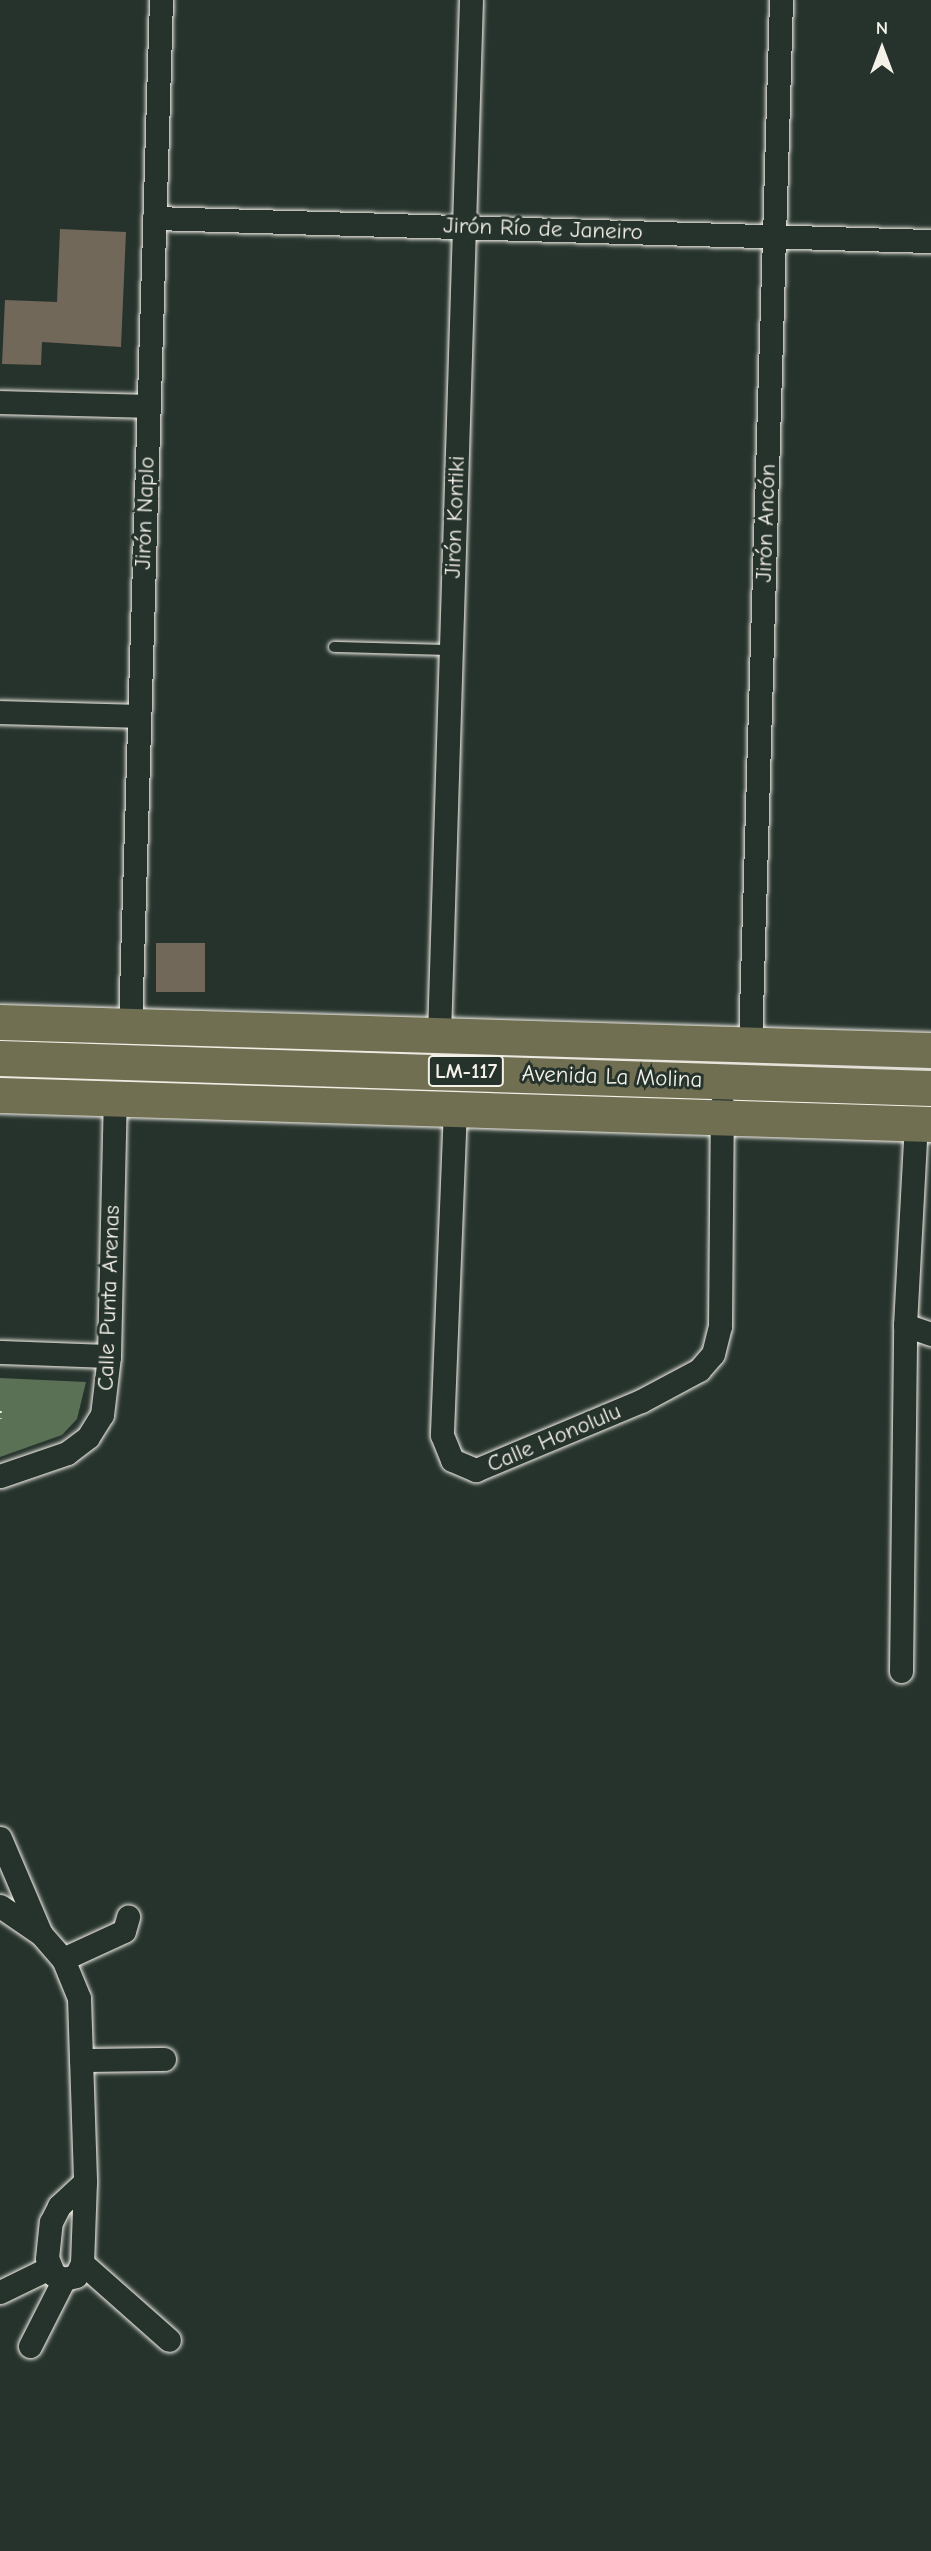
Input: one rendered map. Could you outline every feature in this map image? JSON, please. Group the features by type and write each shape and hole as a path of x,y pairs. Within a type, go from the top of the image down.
{"main road":[{"name":"Avenida La Molina","path":"0,1022 931,1050"},
{"name":"Avenida La Molina","path":"0,1058 931,1088"},
{"name":"Avenida La Molina","path":"0,1095 115,1099 455,1122 722,1116 924,1123"}],"street":[{"name":"Jirón Naplo","path":"130,1026 161,0"},
{"name":"Jirón Kontiki","path":"439,1035 471,0"},
{"name":"Jirón Ancón","path":"750,1045 781,0"},
{"name":"Jirón Río de Janeiro","path":"154,218 931,241"},
{"path":"0,401 149,406"},
{"path":"0,712 139,716"},
{"name":"Calle Honolulu","path":"455,1122 442,1435 452,1460 467,1469 494,1466 640,1401 707,1363 720,1335 722,1081"},
{"name":"Calle Punta Arenas","path":"0,1476 67,1453 88,1437 106,1402 115,1099"},
{"path":"901,1671 905,1325 924,1123"},
{"path":"905,1325 931,1334"},
{"path":"0,1352 109,1356"},
{"path":"0,1838 41,1934"},
{"path":"0,1906 41,1934 63,1959 79,1998 85,2182 82,2263 76,2276 57,2274 0,2292"},
{"path":"63,1959 124,1931 128,1917"},
{"path":"81,2060 164,2059"},
{"path":"30,2346 57,2274 51,2222 59,2206 85,2182"},
{"path":"82,2263 169,2340"}],"lane":[{"path":"334,646 451,650"}],"path":[{"path":"0,1411 0,1419"}],"green space":[{"path":"0,1378 86,1382 77,1419 62,1435 0,1457"}],"building":[{"path":"60,229 126,232 121,347 42,342 41,365 2,364 5,300 57,302"},
{"path":"156,943 205,943 205,992 156,992"}]}
